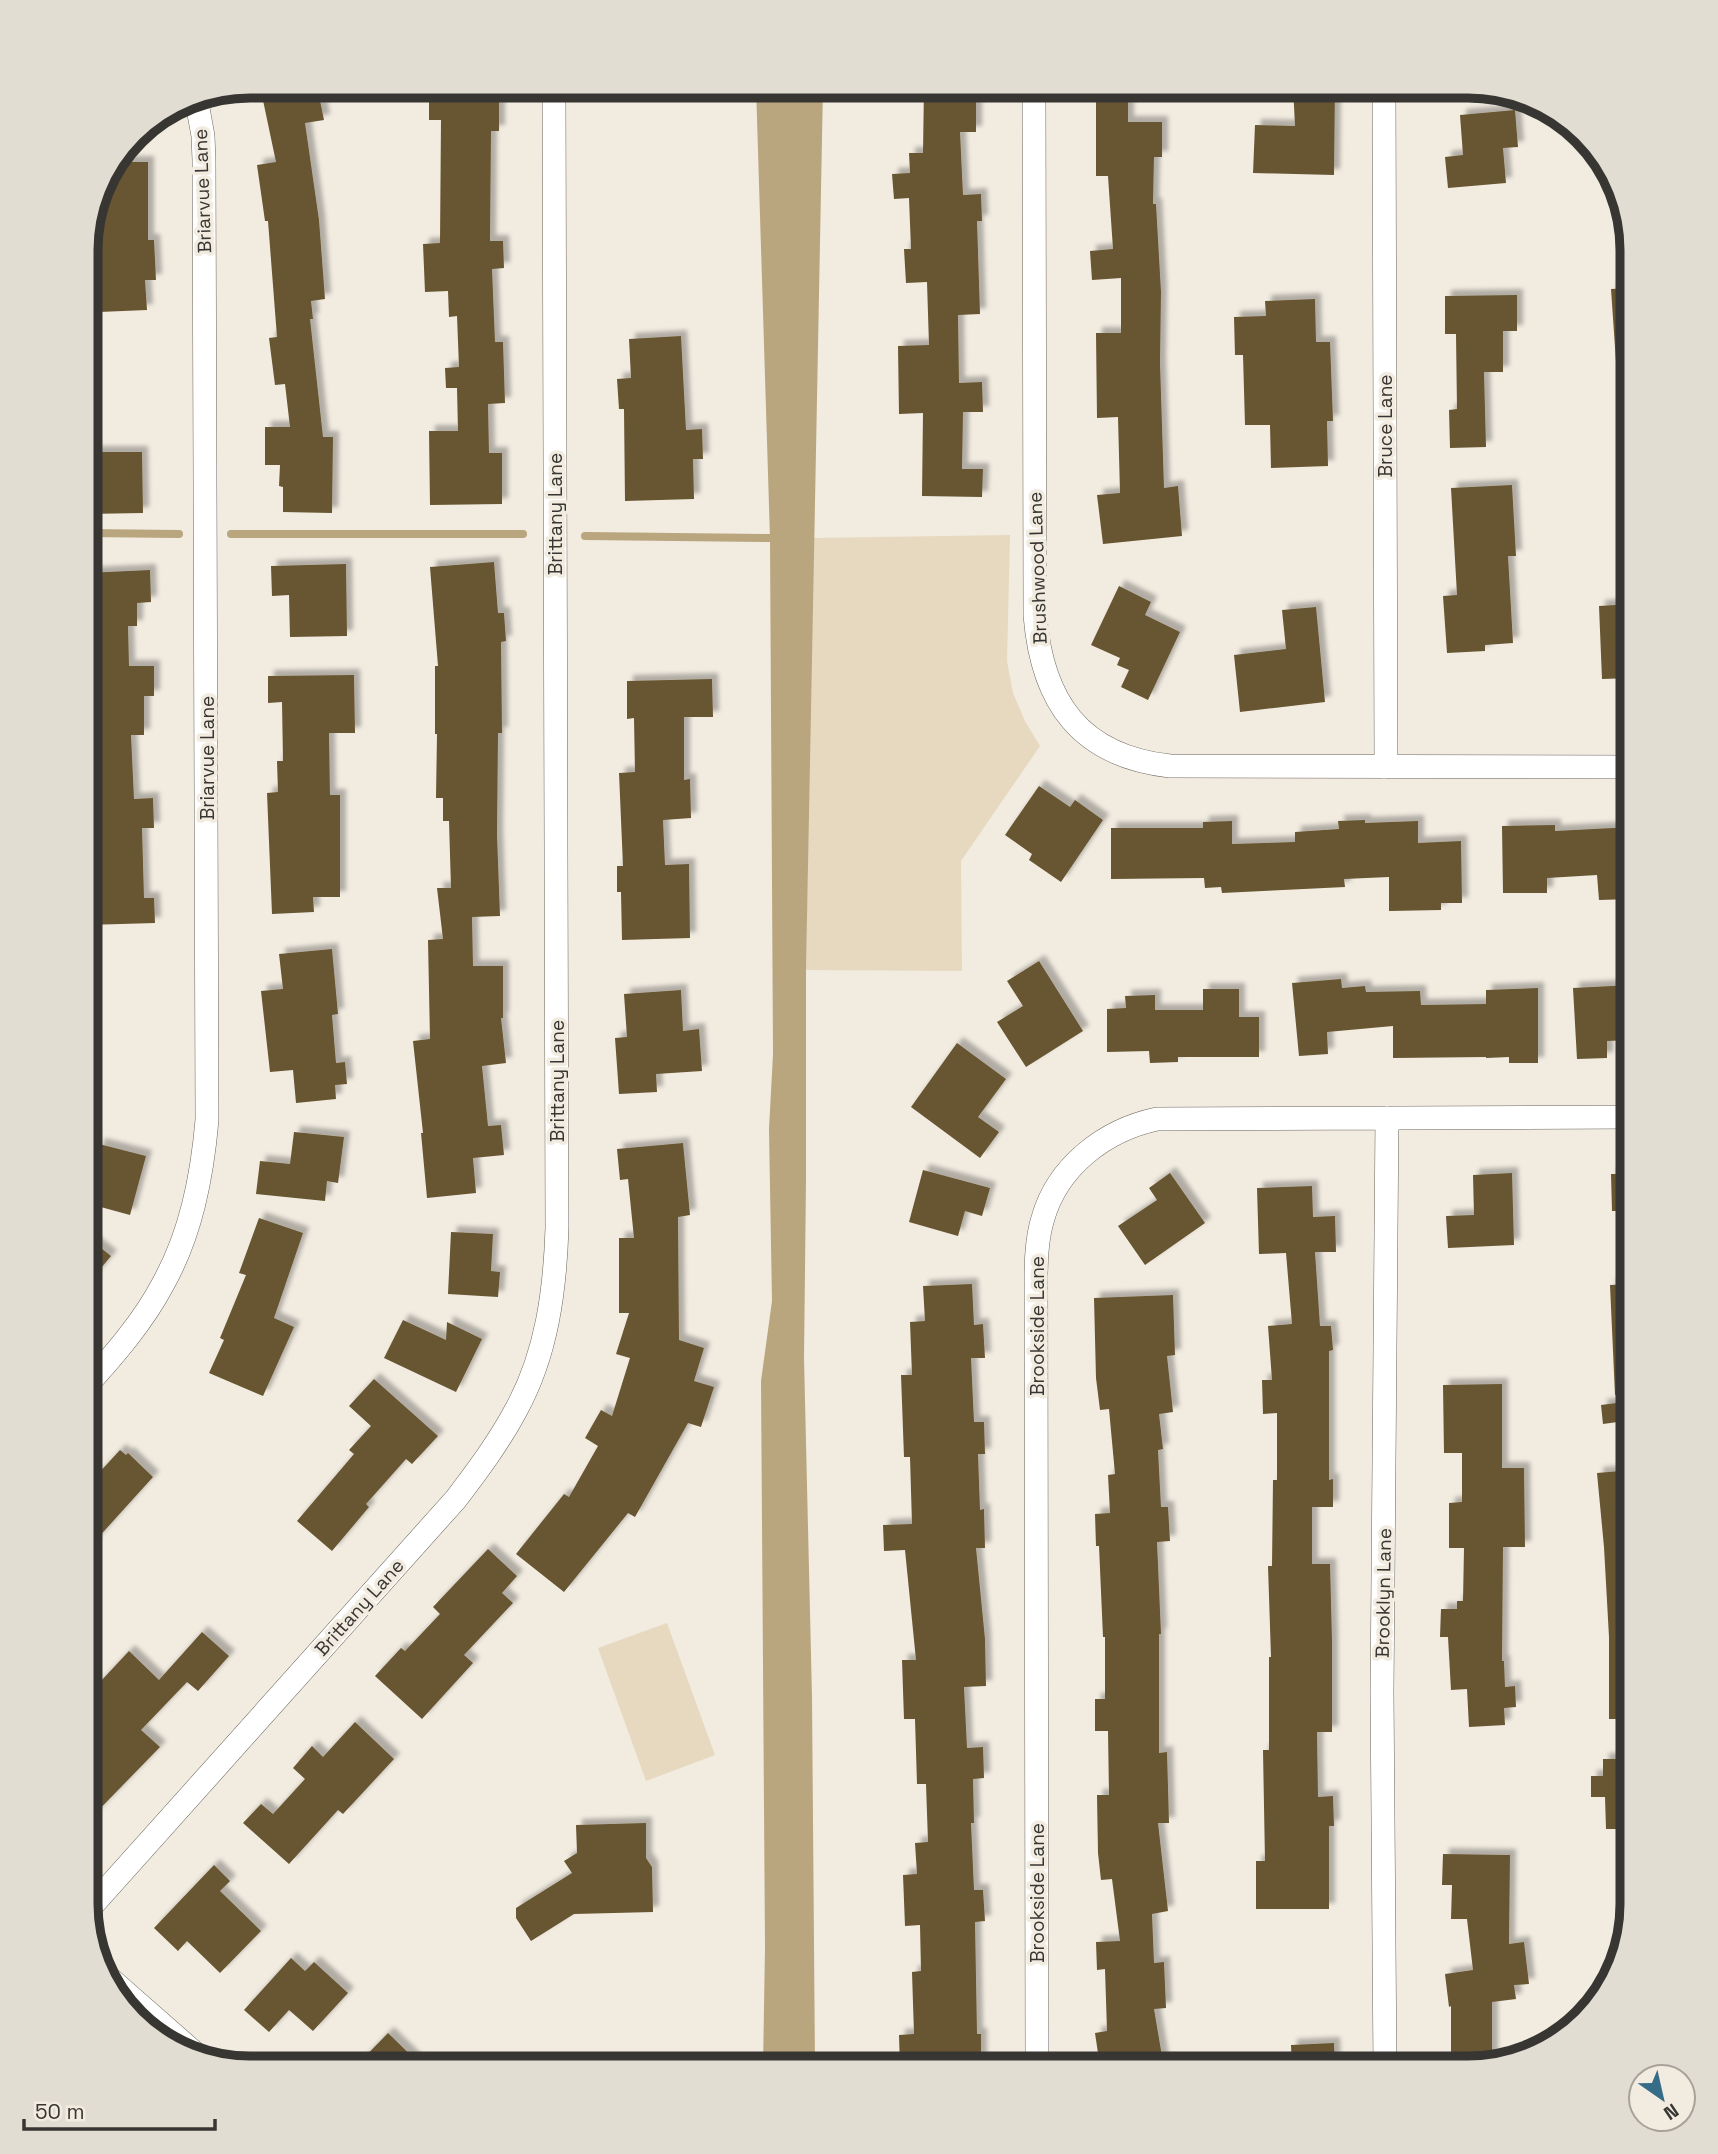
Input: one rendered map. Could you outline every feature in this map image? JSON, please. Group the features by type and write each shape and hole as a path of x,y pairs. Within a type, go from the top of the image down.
{"street":[{"name":"Brittany Lane","path":"98,1899 456,1499 497,1442 517,1408 542,1344 554,1280 557,1228 554,98"},
{"name":"Brushwood Lane","path":"1034,98 1034,591 1041,659 1063,710 1090,737 1117,754 1149,764 1192,767 1620,767"},
{"name":"Bruce Lane","path":"1384,98 1385,767"},
{"name":"Briarvue Lane","path":"98,1371 138,1323 163,1285 174,1262 191,1216 202,1170 207,1121 204,174 203,136 198,108"},
{"name":"Brookside Lane","path":"1037,2056 1036,1277 1038,1236 1043,1217 1065,1175 1087,1152 1114,1134 1142,1122 1174,1118 1620,1117"},
{"name":"Brooklyn Lane","path":"1385,2056 1382,1692 1387,1118"},
{"path":"131,1997 173,2034"}],"shaded area":[{"path":"756,98 823,98 806,970 804,1358 812,1697 815,2056 763,2056 765,1948 761,1381 772,1301 769,1129 773,1054 770,538"},
{"path":"1010,535 1007,661 1013,693 1040,746 961,861 962,971 806,970 813,538"},
{"path":"667,1623 715,1755 646,1781 598,1648"}],"building":[{"path":"263,98 319,98 324,120 305,123 319,220 325,299 311,301 313,319 310,319 323,437 333,437 332,513 283,512 283,487 279,486 280,465 265,465 265,427 290,427 285,384 275,385 269,338 277,337 268,221 265,221 257,165 276,162"},
{"path":"429,98 499,98 499,131 491,131 490,241 503,241 504,268 492,269 495,342 503,342 505,403 488,404 489,453 502,453 502,504 430,505 429,431 458,431 457,388 446,388 445,368 459,367 457,316 449,317 448,291 425,292 423,244 440,243 441,120 429,120"},
{"path":"924,98 976,98 976,132 960,132 963,195 981,194 982,221 977,221 980,314 958,315 959,383 982,382 983,412 963,412 962,469 983,469 982,497 922,496 923,413 899,414 898,346 929,345 927,282 906,283 904,249 911,249 909,198 894,199 892,174 910,173 909,153 923,153"},
{"path":"1096,98 1128,98 1128,122 1162,122 1162,157 1154,157 1153,204 1156,204 1161,292 1164,488 1178,486 1182,536 1103,544 1097,495 1120,493 1118,417 1097,418 1096,333 1121,333 1121,278 1092,280 1090,251 1113,249 1108,176 1096,176"},
{"path":"1294,98 1335,98 1334,175 1253,173 1255,125 1295,126"},
{"path":"1515,110 1518,147 1503,148 1506,183 1448,188 1445,157 1463,155 1460,115"},
{"path":"126,162 148,162 148,240 154,240 156,280 145,280 147,310 99,312 98,240 103,211 114,183"},
{"path":"1611,289 1620,289 1620,362 1616,362"},
{"path":"1517,295 1517,331 1503,331 1503,372 1484,372 1486,447 1450,448 1449,410 1457,409 1456,334 1445,334 1445,296"},
{"path":"1315,299 1316,342 1330,342 1333,421 1327,421 1328,466 1271,468 1270,425 1245,425 1243,355 1235,355 1234,317 1266,316 1265,301"},
{"path":"681,336 686,430 702,429 703,459 693,459 694,499 625,501 624,409 619,409 617,379 631,378 629,339"},
{"path":"98,452 142,452 143,513 98,514"},
{"path":"1512,485 1516,556 1508,556 1513,643 1485,645 1485,651 1447,653 1443,596 1457,595 1451,488"},
{"path":"494,562 498,613 504,613 506,641 501,642 502,733 498,733 497,835 500,916 472,917 473,966 503,966 501,1018 506,1063 482,1066 488,1126 501,1125 504,1155 473,1158 476,1193 427,1198 413,1041 430,1039 428,940 443,939 437,888 451,888 449,821 443,821 443,798 436,798 435,666 438,666 430,567"},
{"path":"346,564 347,636 290,637 289,595 272,596 271,566"},
{"path":"150,570 151,602 137,603 137,626 128,626 129,666 154,666 154,696 144,696 144,735 131,735 134,799 153,798 154,828 142,828 144,898 154,898 155,923 98,925 98,572"},
{"path":"1119,586 1151,602 1145,615 1180,632 1148,700 1121,687 1129,670 1117,665 1120,658 1091,645"},
{"path":"1620,605 1620,678 1602,679 1599,606"},
{"path":"1316,607 1325,702 1240,712 1234,655 1286,649 1282,610"},
{"path":"354,675 355,733 329,733 330,795 340,795 340,897 313,897 314,912 272,914 267,793 278,792 277,761 283,761 282,702 268,703 268,676"},
{"path":"712,679 713,717 684,717 684,780 690,779 691,818 663,820 665,865 689,864 690,938 622,940 621,892 617,892 617,866 623,866 619,773 635,772 634,718 627,719 627,681"},
{"path":"1039,786 1070,807 1075,800 1103,820 1061,882 1029,860 1032,854 1005,835"},
{"path":"1365,820 1365,823 1418,821 1418,843 1461,841 1462,903 1441,903 1441,910 1389,911 1389,877 1344,879 1345,887 1222,893 1221,887 1205,888 1204,878 1111,879 1111,828 1203,828 1203,822 1232,821 1232,844 1295,842 1295,832 1339,829 1338,821"},
{"path":"1555,825 1555,831 1620,828 1620,899 1599,900 1597,875 1547,878 1547,893 1503,893 1502,826"},
{"path":"332,949 338,1014 332,1015 336,1063 345,1062 347,1084 335,1085 336,1099 296,1103 293,1070 270,1072 261,991 283,989 279,954"},
{"path":"1039,961 1083,1031 1026,1067 997,1022 1023,1006 1007,981"},
{"path":"1341,979 1342,988 1365,986 1366,992 1420,991 1421,1005 1486,1004 1486,990 1538,988 1538,1063 1509,1063 1509,1057 1393,1058 1393,1026 1327,1032 1328,1054 1299,1056 1292,983"},
{"path":"1620,986 1620,1040 1607,1041 1607,1058 1577,1059 1573,988"},
{"path":"1203,989 1239,989 1239,1017 1259,1017 1259,1057 1178,1057 1178,1062 1150,1063 1149,1051 1107,1052 1107,1009 1126,1008 1125,996 1155,995 1155,1010 1203,1010"},
{"path":"681,990 683,1031 699,1029 702,1071 656,1074 657,1092 619,1094 615,1038 627,1037 624,994"},
{"path":"957,1043 1006,1079 978,1117 999,1132 980,1158 911,1107"},
{"path":"294,1132 344,1137 338,1183 327,1181 325,1201 256,1194 260,1161 290,1164"},
{"path":"683,1143 690,1215 678,1217 679,1340 704,1348 694,1381 714,1387 701,1427 688,1423 635,1517 628,1513 564,1592 516,1554 564,1494 569,1497 598,1446 585,1438 601,1410 612,1416 630,1358 616,1354 629,1313 619,1313 619,1238 634,1238 628,1179 620,1180 617,1149"},
{"path":"99,1144 146,1156 130,1215 98,1206"},
{"path":"923,1170 990,1188 982,1216 965,1211 958,1236 909,1222"},
{"path":"1170,1173 1205,1223 1145,1265 1118,1226 1157,1200 1149,1188"},
{"path":"1512,1173 1514,1245 1448,1248 1446,1216 1474,1215 1473,1175"},
{"path":"1611,1174 1620,1174 1620,1211 1612,1211"},
{"path":"1312,1186 1313,1217 1335,1216 1336,1252 1315,1252 1320,1326 1331,1326 1333,1350 1329,1351 1329,1480 1333,1479 1333,1507 1312,1507 1312,1564 1330,1564 1332,1732 1317,1732 1318,1797 1333,1796 1334,1826 1329,1826 1329,1909 1256,1909 1256,1861 1265,1861 1263,1750 1269,1750 1271,1657 1268,1566 1272,1566 1273,1480 1277,1480 1277,1413 1263,1414 1262,1380 1272,1380 1268,1326 1292,1324 1286,1253 1259,1254 1257,1188"},
{"path":"259,1218 303,1233 274,1318 294,1327 263,1396 209,1373 224,1340 220,1338 246,1275 239,1273"},
{"path":"451,1232 493,1234 491,1271 500,1272 498,1297 448,1294"},
{"path":"98,1246 111,1256 98,1272"},
{"path":"972,1284 974,1325 983,1324 985,1358 971,1358 974,1422 984,1422 985,1454 978,1454 980,1510 984,1509 985,1548 976,1548 985,1639 986,1686 964,1687 967,1748 983,1747 984,1778 973,1779 974,1823 971,1823 974,1890 983,1890 985,1921 975,1922 977,2034 981,2034 981,2056 900,2056 899,2035 914,2034 912,1972 921,1971 920,1925 905,1926 903,1875 917,1874 915,1843 928,1842 926,1784 917,1784 915,1719 904,1719 902,1660 916,1660 905,1550 884,1551 883,1525 912,1524 910,1457 904,1457 901,1375 912,1375 910,1322 925,1321 923,1286"},
{"path":"1610,1285 1620,1285 1620,1395 1615,1395"},
{"path":"1173,1295 1175,1355 1167,1356 1173,1412 1159,1414 1163,1449 1158,1450 1161,1507 1168,1507 1170,1541 1157,1542 1161,1634 1159,1753 1167,1752 1169,1823 1158,1823 1168,1911 1152,1914 1154,1963 1164,1962 1166,2008 1154,2009 1162,2056 1098,2056 1095,2033 1107,2031 1105,1969 1097,1970 1096,1942 1120,1941 1112,1879 1101,1880 1098,1853 1097,1795 1109,1795 1108,1731 1095,1731 1095,1699 1105,1699 1105,1637 1095,1514 1110,1513 1108,1475 1115,1474 1109,1409 1100,1410 1096,1378 1094,1298"},
{"path":"403,1320 446,1340 447,1322 482,1339 456,1392 384,1358"},
{"path":"374,1379 438,1436 412,1464 406,1459 366,1504 369,1507 332,1551 297,1521 354,1454 349,1450 371,1426 349,1406"},
{"path":"1502,1384 1502,1468 1524,1468 1525,1547 1503,1547 1502,1661 1505,1687 1515,1686 1516,1707 1504,1708 1505,1725 1469,1727 1467,1689 1451,1690 1448,1637 1440,1637 1441,1609 1457,1609 1457,1601 1463,1601 1464,1548 1449,1548 1449,1503 1462,1502 1462,1453 1444,1453 1443,1385"},
{"path":"1620,1403 1620,1422 1603,1424 1601,1405"},
{"path":"120,1450 126,1455 128,1453 153,1477 98,1538 98,1474"},
{"path":"1620,1471 1620,1719 1609,1719 1609,1637 1597,1473"},
{"path":"488,1549 517,1576 502,1593 513,1603 464,1655 473,1663 422,1719 375,1676 401,1648 405,1651 440,1614 433,1607"},
{"path":"202,1632 229,1656 198,1691 187,1682 141,1730 160,1747 98,1811 98,1684 129,1651 159,1680"},
{"path":"355,1722 394,1759 343,1814 338,1810 289,1864 243,1823 261,1804 273,1814 305,1779 293,1768 312,1746 323,1757"},
{"path":"1603,1759 1620,1759 1620,1829 1606,1829 1605,1797 1591,1797 1591,1776 1603,1776"},
{"path":"646,1823 646,1858 652,1867 653,1912 574,1914 531,1941 516,1918 516,1908 572,1873 564,1861 577,1853 576,1825"},
{"path":"1443,1854 1510,1855 1509,1944 1524,1942 1529,1984 1514,1985 1516,1999 1492,2002 1492,2054 1451,2056 1451,2006 1449,2007 1445,1974 1473,1970 1467,1919 1451,1919 1452,1885 1442,1885"},
{"path":"214,1865 230,1881 220,1891 261,1931 220,1973 187,1941 178,1951 154,1928"},
{"path":"291,1958 305,1971 314,1962 348,1993 313,2031 289,2010 269,2032 244,2010"},
{"path":"388,2033 412,2056 366,2056"},
{"path":"1334,2043 1335,2056 1291,2056 1291,2045"}],"waterway":[{"path":"98,533 179,534"},
{"path":"231,534 523,534"},
{"path":"585,536 770,538"}]}
